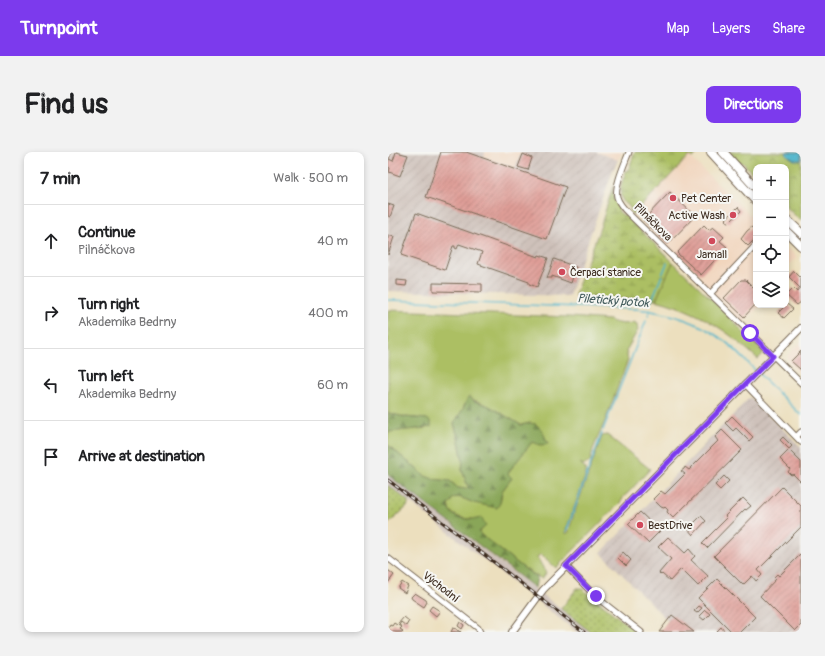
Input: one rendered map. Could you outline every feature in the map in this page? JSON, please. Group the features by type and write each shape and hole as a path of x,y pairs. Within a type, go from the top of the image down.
{"main road":[{"path":"711,152 755,200"},
{"path":"723,152 753,185"},
{"path":"789,222 801,233"},
{"path":"789,235 801,246"}],"street":[{"name":"Pilnáčkova","path":"629,152 617,189 618,201 632,217 801,383"},
{"path":"710,294 753,248"},
{"path":"512,632 539,594 801,328"},
{"path":"745,384 797,436 801,442"},
{"path":"797,436 801,432"},
{"name":"Východní","path":"388,558 478,628 480,632"},
{"path":"566,566 596,596 641,632"}],"shaded area":[{"path":"388,152 485,152 484,157 515,168 521,152 596,152 618,160 613,170 569,296 388,291"},
{"path":"485,152 521,152 515,168 483,157"},
{"path":"596,152 623,152 618,160"},
{"path":"689,156 753,218 753,308 758,308 743,323 633,215"},
{"path":"789,250 797,257 789,265"},
{"path":"801,342 801,375 789,363 788,357 789,354"},
{"path":"750,397 801,447 801,632 679,632 601,553"},
{"path":"388,475 591,632 577,632 388,485"}],"green space":[{"path":"635,152 698,153 693,158 689,156 633,215 630,210 631,209 622,200 620,191 626,171 628,171"},
{"path":"728,152 801,152 801,221 789,210 789,164 753,164 753,174 743,163 737,162"},
{"path":"613,186 614,199 620,209 618,211 624,216 625,215 673,262 656,300 575,297 600,228"},
{"path":"673,262 732,319 762,351 763,354 758,359 714,324 686,310 656,300"},
{"path":"388,310 570,317 610,320 622,324 634,322 637,324 638,330 626,351 628,360 593,449 590,462 584,465 580,463 586,469 586,474 565,533 568,533 602,436 607,435 650,469 624,496 621,502 556,568 541,554 537,557 546,573 542,579 525,569 482,536 479,532 481,529 473,519 458,517 452,513 448,506 453,498 457,497 474,503 500,503 502,491 512,478 508,474 510,470 532,442 540,445 530,423 521,425 489,406 468,397 454,424 463,461 462,470 468,487 466,489 458,488 450,481 433,479 425,476 388,445 388,432 425,428 427,419 405,417 388,413"},
{"path":"468,397 474,401 489,406 521,425 530,423 536,424 542,430 548,444 540,445 532,442 510,470 508,474 512,478 502,491 500,503 497,508 474,503 457,497 453,498 448,506 450,511 457,517 467,519 482,518 486,526 479,532 480,534 537,577 535,588 388,475 388,445 425,476 433,479 450,481 458,488 466,489 468,487 462,470 463,461 454,423 463,409"},
{"path":"388,413 405,417 427,419 431,422 431,427 388,432"},
{"path":"388,485 408,501 408,506 388,524"},
{"path":"577,588 581,588 637,632 591,632 561,609"}],"water":[{"path":"786,152 801,152 801,160 794,160 785,154"}],"building":[{"path":"388,152 391,152 389,159 393,161 396,152 408,155 400,176 389,172"},
{"path":"441,152 466,152 566,187 547,239 426,197"},
{"path":"523,154 532,158 528,170 518,167"},
{"path":"670,192 695,216 668,244 643,220"},
{"path":"388,204 394,206 390,217 388,216"},
{"name":"Active Wash","path":"738,207 741,211 729,223 725,220"},
{"path":"416,213 538,257 539,255 548,258 537,287 529,284 529,282 478,264 482,252 459,244 457,249 453,246 445,270 401,255"},
{"path":"704,225 709,230 713,227 724,237 720,241 727,247 701,275 677,253"},
{"path":"753,228 753,241 748,246 741,239 747,231"},
{"path":"388,235 394,237 388,255"},
{"name":"Čerpací stanice","path":"554,259 576,267 571,283 552,276 552,278 547,278"},
{"path":"794,271 801,278 801,302 797,305 789,298 789,292 793,288 797,292 800,288 789,277"},
{"path":"397,280 407,281 406,286 397,285"},
{"path":"741,280 746,280 753,287 753,307 744,317 724,298"},
{"path":"433,283 482,284 482,292 433,291"},
{"path":"789,306 793,309 784,318 778,313 783,308 789,308"},
{"path":"801,351 801,370 791,361"},
{"path":"732,416 753,437 749,441 736,428 733,431 725,423"},
{"path":"722,430 742,450 673,518 667,512 668,510 665,507 661,507 653,499 661,491 665,494 685,474 681,471 685,467 689,470 718,441 715,437"},
{"path":"783,437 792,446 789,449 780,440"},
{"path":"789,450 801,462 801,482 793,474 791,475 788,472 790,469 780,459"},
{"path":"724,476 729,481 720,490 715,485"},
{"path":"782,487 801,506 801,527 758,570 762,575 756,581 752,576 743,585 714,556"},
{"path":"743,498 751,506 746,510 745,509 707,548 702,543 727,518 725,516"},
{"path":"640,512 660,531 648,543 628,524"},
{"path":"701,516 706,521 693,535 688,529"},
{"path":"668,537 685,553 689,549 695,556 691,560 708,576 698,586 681,569 670,581 659,573 671,559 658,547"},
{"path":"623,552 631,560 626,566 618,558"},
{"path":"801,554 801,625 795,631 760,596 776,579 774,577 777,574 779,576"},
{"path":"388,570 394,575 388,583"},
{"path":"717,579 755,617 740,632 732,632 698,598"},
{"path":"402,582 408,586 405,593 398,588"},
{"path":"415,593 426,600 427,602 424,607 412,599 411,597"},
{"path":"432,606 440,611 436,616 429,610"},
{"path":"699,606 702,608 697,613 694,611"},
{"path":"705,610 710,614 704,620 699,616"},
{"path":"672,615 694,632 659,632"},
{"path":"404,617 409,621 406,626 401,622 399,625 402,627 400,629 403,631 402,632 392,632 388,629 390,625 392,626 394,623 397,625"},
{"path":"460,622 464,625 462,629 458,626"},
{"path":"721,627 725,632 717,631"},
{"path":"453,628 457,629 461,632 451,632"}],"waterway":[{"path":"651,302 667,263"},
{"name":"Piletický potok","path":"388,300 636,309 658,312 690,321 710,331 729,344 755,370"},
{"name":"Piletický potok","path":"648,316 650,310"},
{"path":"603,430 646,321"},
{"name":"Piletický potok","path":"758,373 801,415"},
{"path":"566,532 602,433"}],"railway":[{"path":"388,480 584,632"}],"place":[{"name":"Pet Center","path":"673,198"},
{"name":"Active Wash","path":"733,215"},
{"name":"Jamall","path":"712,241"},
{"name":"Čerpací stanice","path":"562,272"},
{"name":"BestDrive","path":"640,525"}],"route":[{"path":"596,596 566,566 773,356 750,333"}]}
